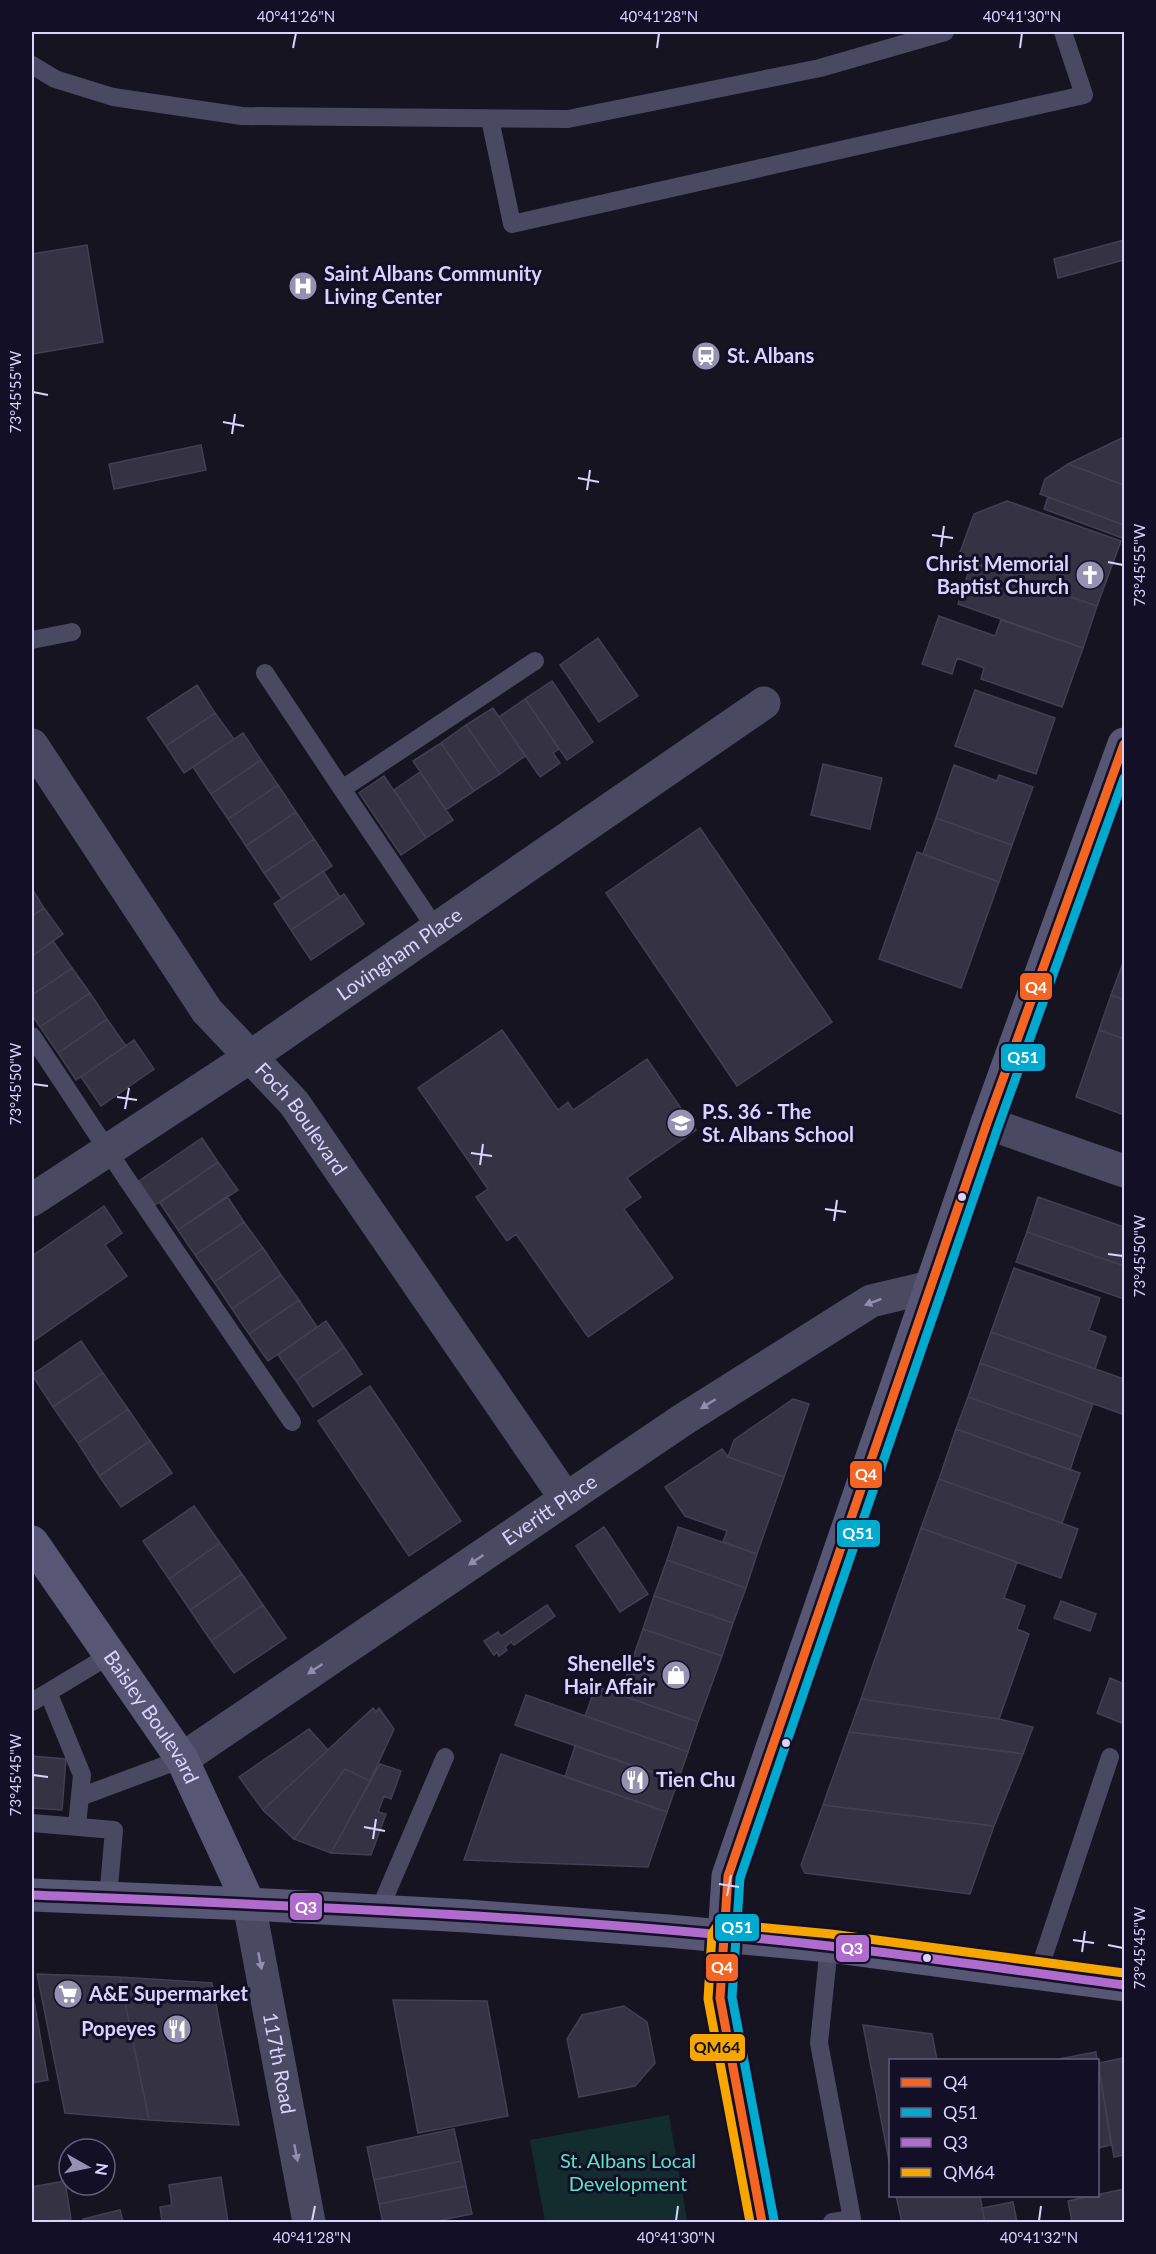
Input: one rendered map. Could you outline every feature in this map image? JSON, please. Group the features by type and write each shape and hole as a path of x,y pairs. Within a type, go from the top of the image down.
{"main road":[{"path":"762,2223 720,1998 728,1876 987,1123 1125,744"},
{"name":"Baisley Boulevard","path":"32,1542 182,1759 249,1904"},
{"path":"32,1895 467,1916 724,1936 829,1946 1125,1985"}],"street":[{"name":"Lovingham Place","path":"32,1200 250,1057 764,703"},
{"name":"Foch Boulevard","path":"32,745 207,1011 294,1103 566,1499"},
{"path":"987,1123 1125,1171"},
{"name":"Everitt Place","path":"182,1759 684,1419 871,1301 930,1287"},
{"name":"117th Road","path":"249,1904 309,2223"}],"lane":[{"path":"32,65 55,78 112,97 242,116 568,119 820,68 945,32"},
{"path":"490,118 512,224 1084,95 1063,32"},
{"path":"32,640 72,632"},
{"path":"342,789 535,661"},
{"path":"265,673 436,929"},
{"path":"32,1035 292,1422"},
{"path":"32,1702 110,1655"},
{"path":"48,1692 82,1775 77,1826"},
{"path":"378,1913 445,1757"},
{"path":"1038,1973 1110,1757"},
{"path":"80,1797 182,1759"},
{"path":"32,1823 114,1830 108,1898"},
{"path":"829,1946 819,2043 852,2219 832,2223"}],"green space":[{"name":"St. Albans Local Development","path":"669,2115 687,2220 545,2222 530,2140"}],"building":[{"path":"1124,240 1124,260 1058,278 1054,259"},
{"path":"87,245 103,342 32,354 32,254"},
{"path":"1124,437 1124,485 1068,464"},
{"path":"201,445 206,470 114,489 109,464"},
{"path":"1068,464 1124,485 1124,525 1040,494 1045,479"},
{"path":"1048,497 1124,525 1122,538 1044,509"},
{"path":"1007,501 1121,541 1097,606 958,558 974,514"},
{"path":"972,562 1097,606 1083,648 958,604"},
{"path":"939,616 995,636 1001,620 1083,648 1062,707 981,679 984,668 957,658 952,674 922,664"},
{"path":"598,638 638,696 599,722 560,665"},
{"path":"552,681 593,742 567,760 525,699"},
{"path":"197,685 215,713 166,746 147,718"},
{"path":"975,690 1055,718 1036,774 955,746"},
{"path":"525,699 559,749 553,753 560,763 540,777 499,717"},
{"path":"493,708 525,756 500,774 466,725"},
{"path":"215,713 234,739 184,773 166,746"},
{"path":"466,725 500,774 474,791 441,743"},
{"path":"243,733 261,760 211,794 193,767"},
{"path":"441,743 474,791 446,810 413,761"},
{"path":"261,760 278,785 228,819 211,794"},
{"path":"823,764 882,778 870,829 811,815"},
{"path":"954,765 997,781 999,775 1033,787 1012,845 936,818"},
{"path":"420,772 453,820 426,838 394,790"},
{"path":"384,776 426,838 401,855 359,793"},
{"path":"278,785 296,812 246,846 228,819"},
{"path":"296,812 314,839 264,873 246,846"},
{"path":"936,818 1012,845 999,882 923,854"},
{"path":"700,828 832,1022 737,1086 606,893"},
{"path":"314,839 332,866 282,899 264,873"},
{"path":"917,852 999,882 961,988 879,959"},
{"path":"323,871 340,897 291,930 274,904"},
{"path":"32,889 44,908 32,916"},
{"path":"344,894 364,924 311,960 291,930"},
{"path":"44,908 63,934 32,956 32,916"},
{"path":"53,941 72,968 32,995 32,956"},
{"path":"1124,963 1124,1000 1111,995"},
{"path":"72,968 90,993 40,1027 32,1015 32,995"},
{"path":"90,993 107,1019 58,1053 40,1027"},
{"path":"1111,995 1124,1000 1124,1039 1099,1030"},
{"path":"107,1019 126,1046 76,1080 58,1053"},
{"path":"502,1030 558,1110 568,1102 573,1110 647,1059 696,1130 627,1178 641,1197 624,1209 673,1278 588,1337 516,1234 507,1241 476,1197 488,1189 418,1088"},
{"path":"1099,1030 1124,1039 1124,1115 1076,1097"},
{"path":"134,1040 154,1069 101,1106 81,1077"},
{"path":"202,1138 218,1162 155,1205 139,1181"},
{"path":"218,1162 238,1190 178,1230 160,1203"},
{"path":"227,1196 244,1222 195,1255 178,1230"},
{"path":"1038,1197 1124,1227 1124,1266 1027,1232"},
{"path":"104,1206 122,1233 105,1245 127,1276 32,1342 32,1256"},
{"path":"244,1222 263,1248 214,1282 195,1255"},
{"path":"1027,1232 1124,1266 1124,1299 1016,1262"},
{"path":"263,1248 281,1275 232,1309 214,1282"},
{"path":"1014,1268 1100,1298 1089,1330 1106,1337 1095,1369 991,1332"},
{"path":"281,1275 299,1300 249,1334 232,1309"},
{"path":"299,1300 317,1327 268,1361 249,1334"},
{"path":"326,1321 344,1347 296,1381 278,1355"},
{"path":"991,1332 1124,1379 1122,1414 980,1363"},
{"path":"81,1341 103,1373 53,1407 32,1375"},
{"path":"344,1347 362,1374 313,1407 296,1381"},
{"path":"980,1363 1093,1404 1081,1437 968,1397"},
{"path":"103,1373 128,1409 78,1443 53,1407"},
{"path":"370,1386 461,1521 409,1556 318,1421"},
{"path":"968,1397 1081,1437 1070,1470 956,1429"},
{"path":"793,1399 809,1404 784,1477 728,1457 734,1440"},
{"path":"128,1409 150,1441 99,1476 78,1443"},
{"path":"956,1429 1080,1473 1062,1523 939,1479"},
{"path":"150,1441 172,1473 121,1507 99,1476"},
{"path":"722,1449 728,1457 784,1477 757,1554 723,1542 727,1531 685,1516 665,1487"},
{"path":"939,1479 1078,1529 1061,1578 921,1528"},
{"path":"194,1506 220,1543 169,1579 143,1541"},
{"path":"604,1527 648,1594 620,1612 576,1546"},
{"path":"678,1527 757,1554 746,1588 667,1560"},
{"path":"921,1528 1017,1562 1004,1598 1025,1606 1017,1629 1029,1634 999,1719 861,1699"},
{"path":"220,1543 242,1574 190,1610 169,1579"},
{"path":"667,1560 746,1588 733,1623 654,1596"},
{"path":"242,1574 263,1605 211,1641 190,1610"},
{"path":"654,1596 733,1623 722,1656 643,1629"},
{"path":"1061,1601 1096,1614 1090,1631 1054,1618"},
{"path":"263,1605 286,1638 234,1673 211,1641"},
{"path":"547,1605 555,1616 514,1645 511,1642 505,1647 507,1650 499,1656 497,1652 494,1655 484,1641 498,1632 501,1636"},
{"path":"643,1629 722,1656 698,1722 620,1695"},
{"path":"1110,1678 1124,1684 1124,1724 1097,1713"},
{"path":"596,1686 698,1722 688,1752 585,1716"},
{"path":"526,1695 688,1752 678,1781 515,1725"},
{"path":"861,1699 999,1719 1033,1727 1023,1754 849,1732"},
{"path":"373,1708 376,1712 379,1708 394,1729 370,1781 345,1769 294,1839 263,1810"},
{"path":"309,1729 328,1750 263,1810 239,1777"},
{"path":"849,1732 1023,1754 994,1826 823,1805"},
{"path":"575,1746 678,1781 667,1812 565,1777"},
{"path":"501,1754 667,1812 648,1867 464,1860"},
{"path":"32,1756 66,1759 62,1810 32,1808"},
{"path":"380,1764 401,1771 391,1799 384,1796 378,1812 386,1814 371,1855 331,1853"},
{"path":"345,1769 370,1781 331,1853 294,1839"},
{"path":"823,1805 994,1826 970,1894 805,1873 801,1865"},
{"path":"37,1974 120,1977 149,2120 65,2113"},
{"path":"120,1977 212,1983 239,2125 149,2120"},
{"path":"32,1990 48,2080 32,2083"},
{"path":"393,2000 487,2001 508,2116 418,2133"},
{"path":"624,2006 647,2022 655,2063 635,2086 579,2097 567,2039 582,2015"},
{"path":"863,2025 932,2034 937,2059 889,2059 889,2161"},
{"path":"1096,2052 1097,2059 1059,2059"},
{"path":"1124,2058 1124,2155 1114,2157 1099,2063"},
{"path":"1099,2067 1111,2145 1099,2148"},
{"path":"454,2129 461,2161 374,2180 367,2147"},
{"path":"461,2161 466,2186 379,2204 374,2180"},
{"path":"221,2177 228,2222 162,2222 160,2207 172,2205 169,2185"},
{"path":"57,2182 57,2197 68,2197 71,2219 34,2222 32,2187"},
{"path":"466,2186 472,2214 432,2222 383,2222 379,2204"},
{"path":"1124,2189 1124,2221 1072,2222 1068,2201 1099,2197 1099,2194"},
{"path":"896,2197 980,2197 985,2222 902,2222"},
{"path":"1013,2202 1017,2222 985,2222 982,2208"},
{"path":"120,2210 123,2222 84,2222 83,2219"}],"transit line":[{"name":"Q4","path":"762,2222 720,1998 728,1876 987,1123 1124,744"},
{"name":"Q51","path":"774,2220 732,1997 740,1878 998,1127 1124,778"},
{"name":"Q3","path":"32,1895 431,1913 630,1927 866,1950 1124,1985"},
{"name":"QM64","path":"750,2222 708,1999 712,1934 717,1926 725,1924 831,1934 1124,1973"}],"place":[{"name":"Saint Albans Community Living Center","path":"303,286"},
{"name":"St. Albans","path":"706,356"},
{"name":"Christ Memorial Baptist Church","path":"1090,575"},
{"name":"P.S. 36 - The St. Albans School","path":"681,1123"},
{"name":"Shenelle's Hair Affair","path":"676,1675"},
{"name":"Tien Chu","path":"635,1780"},
{"name":"A&E Supermarket","path":"68,1994"},
{"name":"Popeyes","path":"177,2029"}]}
